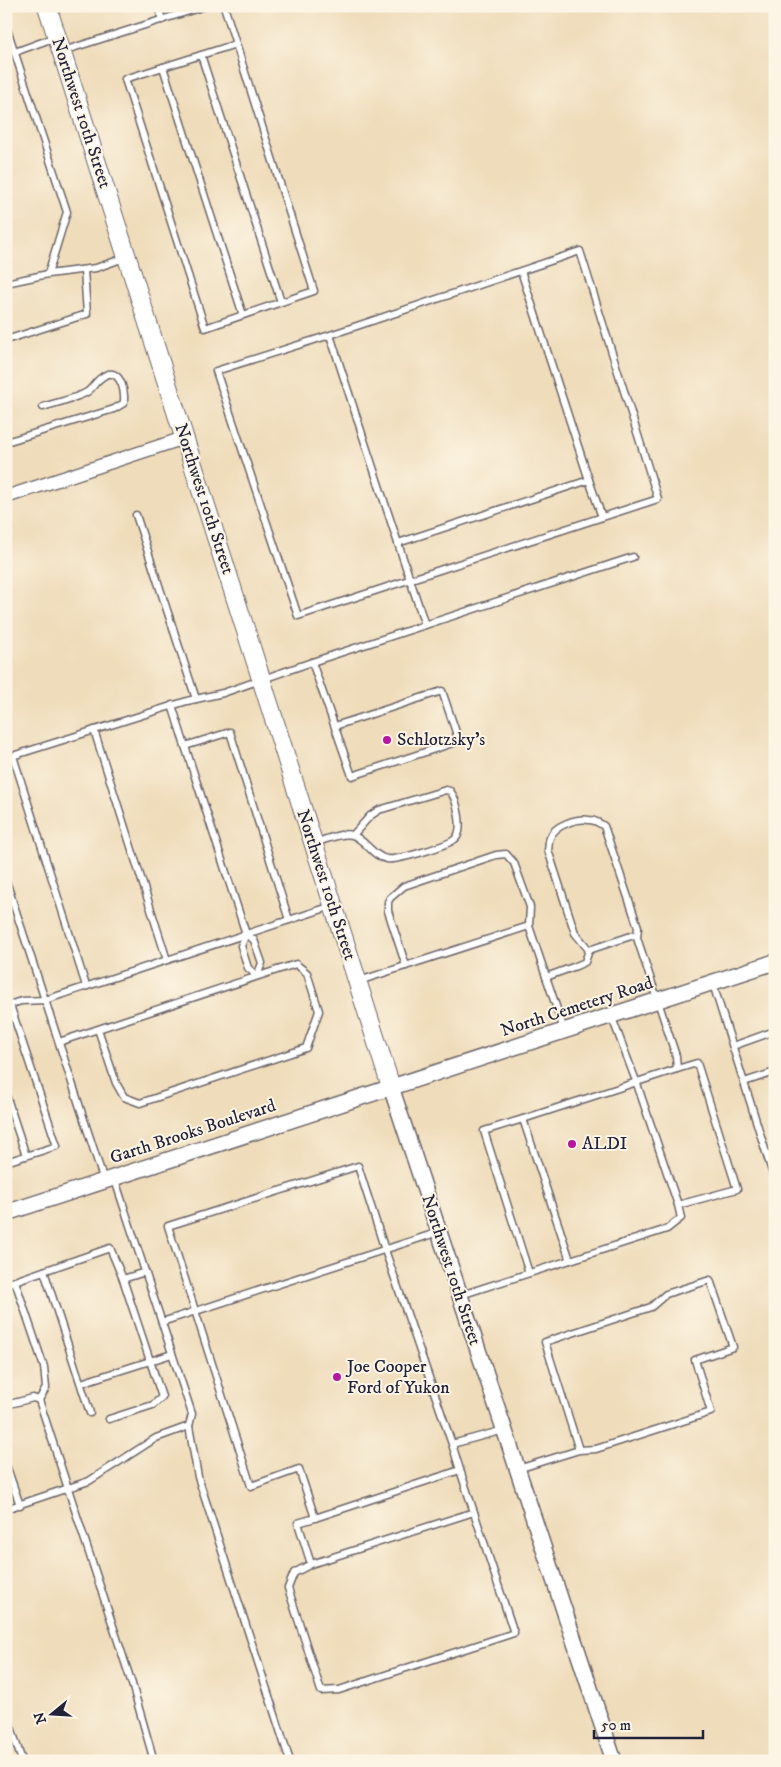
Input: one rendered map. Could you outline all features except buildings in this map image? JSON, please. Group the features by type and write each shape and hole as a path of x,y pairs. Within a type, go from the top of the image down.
{"main road":[{"name":"Northwest 10th Street","path":"47,6 391,1087"}],"street":[{"path":"6,497 184,438"},
{"name":"North Cemetery Road","path":"391,1087 775,962"},
{"name":"Garth Brooks Boulevard","path":"6,1213 391,1087"},
{"name":"Northwest 10th Street","path":"391,1087 614,1761"}],"lane":[{"path":"158,6 162,20"},
{"path":"15,52 59,44 162,20 205,6"},
{"path":"224,6 236,44 314,291 205,328 125,80 236,44"},
{"path":"6,26 67,212 48,274"},
{"path":"201,55 281,302"},
{"path":"163,68 243,315"},
{"path":"580,251 658,499 298,616 216,371 330,335 580,251"},
{"path":"6,283 48,274 96,268 127,258"},
{"path":"6,340 87,314 84,270"},
{"path":"521,271 602,517"},
{"path":"330,335 425,625"},
{"path":"6,442 114,409 124,403 124,385 117,376 110,374 101,377 88,392 42,407"},
{"path":"398,543 589,480"},
{"path":"136,515 196,699"},
{"path":"86,986 10,757 172,705 223,693 633,556"},
{"path":"312,662 352,776 459,741 442,691 335,726"},
{"path":"172,705 246,934 254,940 262,963 257,976"},
{"path":"94,730 167,960"},
{"path":"185,746 230,732 289,920"},
{"path":"313,843 353,835 385,859 394,860 445,845 456,839 459,834 455,799 450,790 446,790 385,808 370,816 353,835"},
{"path":"589,950 575,933 548,850 550,838 556,829 587,819 604,826 638,927 637,934 676,1056 677,1069"},
{"path":"406,966 388,911 390,898 408,884 496,855 506,854 514,864 530,907 529,926 564,1030"},
{"path":"6,881 44,1000 145,1272 192,1414 190,1426 198,1477 290,1761"},
{"path":"6,1162 57,1146 8,1006 22,1001 44,1000 333,905"},
{"path":"357,982 529,926"},
{"path":"246,934 241,946 248,968 257,976"},
{"path":"589,950 637,934"},
{"path":"546,976 585,962 589,950"},
{"path":"59,1042 98,1029 257,976 296,964 307,972 319,1011 306,1048 140,1103 124,1098 116,1083 98,1029"},
{"path":"712,982 772,1162 775,1180"},
{"path":"460,1295 667,1229 681,1218 678,1204 636,1081 611,1015"},
{"path":"733,1046 775,1032"},
{"path":"529,1273 484,1131 697,1063 737,1189 678,1204"},
{"path":"744,1082 775,1072"},
{"path":"6,1095 26,1156"},
{"path":"523,1119 570,1260"},
{"path":"315,1518 299,1469 252,1486 168,1226 358,1166 452,1444 514,1633 338,1690 321,1691 288,1588 294,1573 311,1564 474,1512"},
{"path":"162,1322 438,1232"},
{"path":"6,1284 110,1248 124,1278 162,1397 153,1405 109,1419"},
{"path":"44,1271 90,1413"},
{"path":"124,1278 145,1272"},
{"path":"15,1280 44,1368 46,1388 39,1400 132,1684 154,1761"},
{"path":"517,1469 579,1450 596,1449 711,1412 695,1360 733,1347 710,1280 666,1294 651,1307 545,1342 579,1450"},
{"path":"81,1383 172,1354"},
{"path":"6,1405 32,1398 39,1400"},
{"path":"6,1509 89,1481 156,1438 190,1426"},
{"path":"452,1444 504,1430"},
{"path":"6,1465 20,1505"},
{"path":"311,1564 298,1523 460,1470"},
{"path":"6,1712 22,1761"}],"place":[{"name":"Schlotzsky's","path":"387,740"},
{"name":"ALDI","path":"572,1144"},
{"name":"Joe Cooper Ford of Yukon","path":"337,1377"}]}
